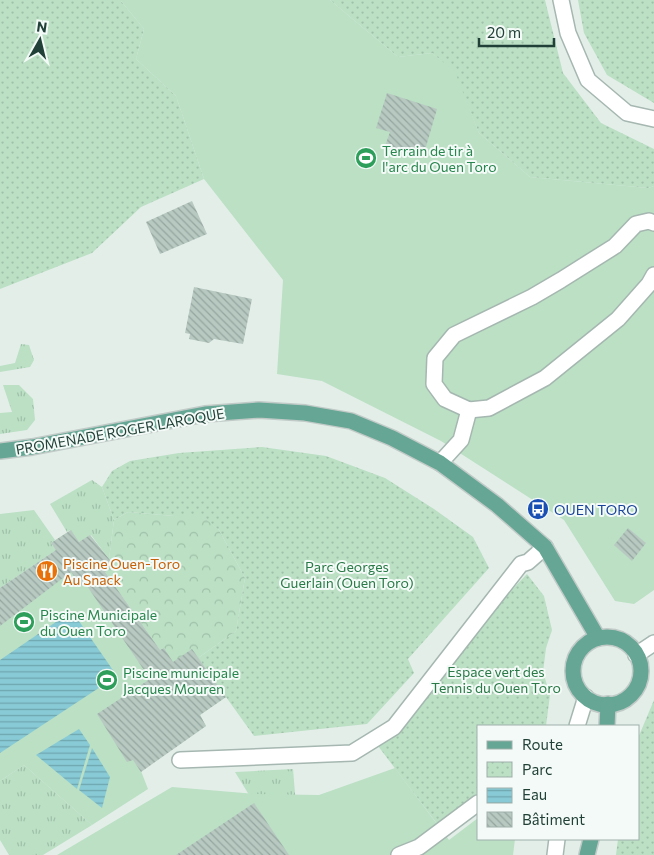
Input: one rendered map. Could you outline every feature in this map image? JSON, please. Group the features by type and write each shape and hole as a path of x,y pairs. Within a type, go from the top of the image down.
{"main road":[{"name":"PROMENADE ROGER LAROQUE","path":"0,451 32,447 205,414 259,410 305,413 351,421 392,438 440,463 497,505 544,547 598,638"},
{"path":"607,637 621,640 633,649 636,655 640,662 640,678 634,691 623,701 608,704 593,702 580,692 573,678 573,663 580,649 592,640 607,637"},
{"path":"607,725 608,704"},
{"path":"587,855 591,840"}],"street":[{"path":"561,0 568,33 588,80 627,113 654,119"},
{"path":"654,222 649,221 636,224 615,246 561,280 532,297 454,335 435,358 434,384 445,399 469,410 489,408 545,378 618,319 649,284 654,275"},
{"path":"440,463 462,440 469,410"},
{"path":"180,760 352,753 394,727 521,564 528,562 544,547"},
{"path":"636,655 654,643"},
{"path":"577,725 586,697"},
{"path":"399,855 420,847 477,804"},
{"path":"555,855 557,840"}],"green space":[{"path":"0,0 121,0 144,29 136,59 176,96 204,179 141,207 92,253 0,289"},
{"path":"121,0 330,0 398,57 432,53 455,72 479,133 530,177 648,188 654,186 654,590 634,604 615,601 564,520 441,441 322,381 277,374 283,280 204,179 176,96 136,59 144,29"},
{"path":"330,0 545,0 563,73 601,123 654,149 654,186 648,188 530,177 479,133 454,72 432,53 398,57"},
{"path":"578,0 654,0 654,103 607,75 584,33"},
{"path":"21,344 29,345 34,360 30,367 0,372 0,366 15,363"},
{"path":"3,385 19,385 33,399 35,420 27,430 0,434 0,413 12,412"},
{"name":"Parc Georges Guerlain (Ouen Toro)","path":"262,447 326,456 385,478 434,509 473,537 489,568 408,659 414,673 367,724 254,736 198,658 236,631 245,578 219,530 202,516 174,516 128,512 114,520 102,487 112,471 130,461 179,453"},
{"path":"92,480 102,487 114,520 109,559 91,535 79,542 70,530 67,532 50,504"},
{"path":"34,510 55,540 51,543 56,550 0,588 0,514"},
{"path":"128,512 174,516 203,516 219,530 245,578 236,631 198,658 173,662 164,648 160,650 105,572 113,564 109,559 114,520"},
{"name":"Piscine municipale Jacques Mouren","path":"71,530 79,542 90,535 113,564 105,572 160,650 164,648 174,662 192,649 226,697 200,715 206,726 141,771 148,789 92,825 24,765 0,781 0,588 56,550 51,543"},
{"name":"Espace vert des Tennis du Ouen Toro","path":"527,574 544,596 552,630 546,648 543,672 550,695 546,725 477,725 477,794 438,825 378,746 397,730 496,606"},
{"path":"654,700 654,855 616,855 618,840 639,840 639,736"},
{"path":"24,765 92,825 43,855 9,855 0,840 0,781"},
{"path":"395,768 449,840 477,819 477,840 515,840 513,855 57,855 172,787 257,794 319,795"},
{"path":"293,769 297,817 254,803 235,772"}],"water":[{"path":"72,611 117,676 0,753 0,660"},
{"path":"79,729 90,745 77,789 36,755"},
{"path":"92,748 110,777 102,808 79,790"}],"building":[{"path":"387,93 437,109 423,157 385,146 390,132 376,128"},
{"path":"192,201 207,234 160,254 146,222"},
{"path":"194,287 252,299 243,344 214,339 209,343 189,339 190,334 185,333"},
{"path":"628,528 646,543 632,561 614,545"},
{"path":"71,530 79,542 90,535 113,564 105,572 160,650 164,648 173,662 192,649 226,697 200,715 206,726 141,772 133,760 127,762 97,714 150,679 85,583 81,586 71,572 0,626 0,588 56,550 51,543"},
{"path":"254,803 289,855 176,855"}],"place":[{"name":"Terrain de tir à l'arc du Ouen Toro","path":"366,158"},
{"name":"OUEN TORO","path":"538,509"},
{"name":"Piscine Ouen-Toro Au Snack","path":"47,571"},
{"name":"Piscine Municipale du Ouen Toro","path":"24,622"},
{"name":"Piscine municipale Jacques Mouren","path":"107,680"}]}
